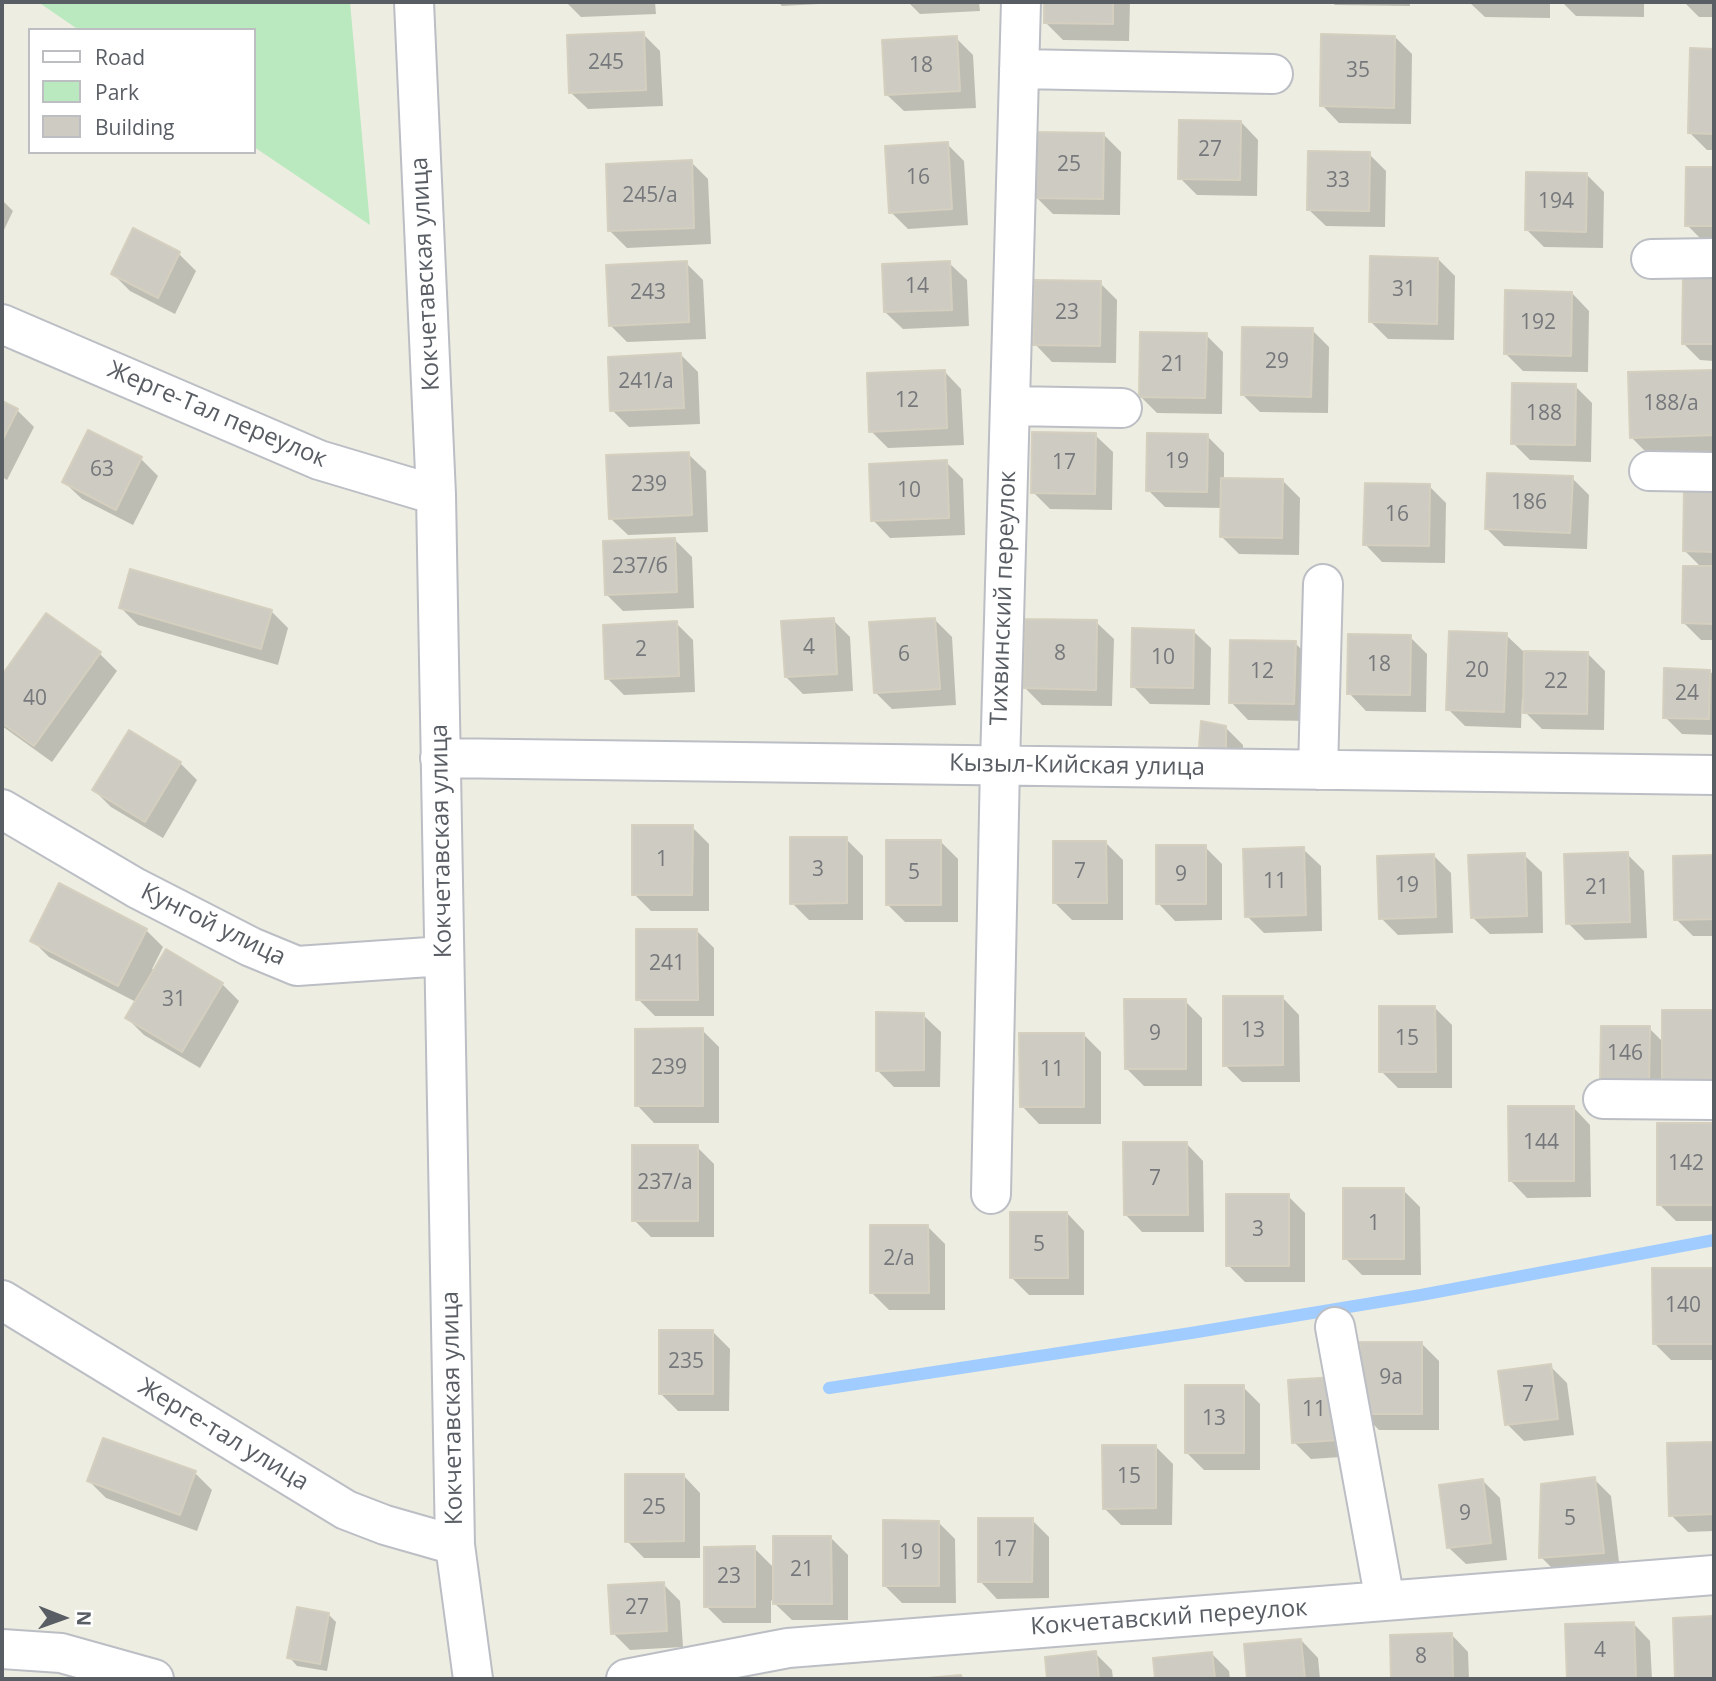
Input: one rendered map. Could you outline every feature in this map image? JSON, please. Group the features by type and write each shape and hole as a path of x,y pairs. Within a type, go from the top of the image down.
{"street":[{"name":"Кокчетавская улица","path":"414,2 436,495 456,1545 473,1679"},
{"name":"Тихвинский переулок","path":"991,1194 1021,2"},
{"path":"1019,69 1273,74"},
{"path":"1651,259 1714,258"},
{"name":"Жерге-Тал переулок","path":"2,324 319,460 436,495"},
{"path":"1010,406 1122,408"},
{"path":"1649,471 1714,472"},
{"path":"1318,770 1323,584"},
{"name":"Кызыл-Кийская улица","path":"440,758 1714,775"},
{"name":"Кунгой улица","path":"2,809 136,888 251,947 297,966 444,956"},
{"path":"1603,1099 1714,1100"},
{"name":"Жерге-тал улица","path":"2,1300 346,1510 385,1525 456,1545"},
{"path":"1335,1327 1385,1601"},
{"name":"Кокчетавский переулок","path":"626,1679 788,1648 1714,1575"},
{"path":"2,1649 61,1653 154,1679"}],"green space":[{"path":"38,2 350,2 370,225 256,148 256,28 76,28"}],"building":[{"path":"1044,2 1113,2 1113,24 1044,23"},
{"path":"644,32 646,90 569,93 567,35"},
{"path":"1321,34 1395,36 1394,108 1320,106"},
{"path":"957,36 960,91 885,95 882,40"},
{"path":"1690,48 1714,49 1714,134 1688,133"},
{"path":"1179,120 1241,121 1240,180 1178,179"},
{"path":"1035,132 1104,133 1103,199 1034,198"},
{"path":"948,142 952,209 889,213 885,146"},
{"path":"1308,151 1370,152 1369,211 1307,210"},
{"path":"692,160 694,228 608,231 606,164"},
{"path":"1686,167 1714,167 1714,226 1685,226"},
{"path":"1526,172 1587,173 1586,232 1525,230"},
{"path":"133,228 180,252 158,298 111,274"},
{"path":"1370,256 1438,258 1437,324 1369,322"},
{"path":"687,261 689,322 609,326 606,265"},
{"path":"950,261 952,310 884,312 882,264"},
{"path":"1683,276 1714,276 1714,344 1682,344"},
{"path":"1034,280 1101,281 1100,346 1033,345"},
{"path":"1505,290 1572,292 1571,356 1504,354"},
{"path":"1242,327 1313,328 1311,397 1241,395"},
{"path":"1140,332 1207,333 1205,398 1139,397"},
{"path":"681,353 684,408 610,411 608,357"},
{"path":"945,370 947,428 869,432 867,373"},
{"path":"1714,370 1714,435 1630,438 1628,372"},
{"path":"1512,383 1576,384 1575,445 1511,444"},
{"path":"2,401 18,409 2,441"},
{"path":"88,430 142,457 116,510 62,482"},
{"path":"1032,432 1096,433 1095,494 1031,493"},
{"path":"1147,433 1208,434 1207,492 1146,491"},
{"path":"689,452 692,515 609,519 606,455"},
{"path":"947,460 949,518 871,521 869,464"},
{"path":"1487,473 1573,476 1570,533 1485,529"},
{"path":"1221,478 1283,479 1282,538 1220,537"},
{"path":"1365,483 1430,484 1429,546 1363,545"},
{"path":"1684,488 1714,489 1714,552 1683,551"},
{"path":"675,538 677,592 605,595 603,541"},
{"path":"1683,566 1714,566 1714,624 1682,623"},
{"path":"130,569 272,610 261,649 119,608"},
{"path":"46,613 101,652 34,746 2,723 2,675"},
{"path":"834,618 837,674 785,677 781,621"},
{"path":"935,618 940,689 874,693 869,622"},
{"path":"1025,619 1097,620 1096,690 1023,688"},
{"path":"677,621 679,676 605,679 603,625"},
{"path":"1132,628 1194,630 1193,688 1131,687"},
{"path":"1449,631 1507,633 1504,712 1446,710"},
{"path":"1348,634 1411,635 1410,695 1347,694"},
{"path":"1230,640 1296,641 1294,704 1229,703"},
{"path":"1524,651 1588,652 1587,714 1523,713"},
{"path":"1664,668 1710,670 1709,719 1663,718"},
{"path":"1201,721 1226,726 1226,750 1199,747"},
{"path":"129,730 181,762 145,822 92,790"},
{"path":"632,825 693,825 692,895 632,895"},
{"path":"790,837 847,837 847,903 790,904"},
{"path":"886,840 941,840 941,905 886,905"},
{"path":"1053,841 1106,841 1107,903 1053,903"},
{"path":"1156,845 1206,845 1206,904 1156,904"},
{"path":"1304,847 1306,915 1245,917 1243,849"},
{"path":"1628,852 1630,922 1566,924 1564,854"},
{"path":"1525,853 1527,916 1471,918 1468,855"},
{"path":"1434,854 1436,917 1379,919 1377,856"},
{"path":"1714,855 1714,919 1674,920 1673,856"},
{"path":"59,883 147,929 118,986 30,941"},
{"path":"636,929 697,929 698,1000 636,1000"},
{"path":"166,949 223,983 182,1052 125,1018"},
{"path":"1223,996 1283,996 1283,1065 1223,1066"},
{"path":"1124,999 1186,999 1186,1069 1125,1069"},
{"path":"1379,1006 1435,1006 1436,1072 1379,1072"},
{"path":"1662,1010 1714,1010 1714,1081 1662,1082"},
{"path":"876,1012 924,1013 924,1070 876,1071"},
{"path":"1601,1026 1650,1026 1649,1083 1600,1082"},
{"path":"703,1028 703,1106 635,1106 635,1029"},
{"path":"1019,1033 1084,1033 1084,1107 1020,1107"},
{"path":"1508,1106 1574,1106 1574,1181 1509,1181"},
{"path":"1657,1123 1714,1123 1714,1205 1657,1205"},
{"path":"1123,1142 1187,1142 1188,1215 1124,1215"},
{"path":"632,1145 698,1145 698,1221 632,1221"},
{"path":"1343,1188 1404,1188 1404,1259 1343,1259"},
{"path":"1226,1194 1289,1194 1289,1266 1226,1266"},
{"path":"1010,1212 1067,1212 1068,1278 1010,1278"},
{"path":"870,1225 928,1225 929,1293 870,1293"},
{"path":"1652,1268 1714,1268 1714,1344 1653,1344"},
{"path":"659,1330 713,1330 713,1394 659,1394"},
{"path":"1360,1342 1422,1342 1422,1414 1361,1414"},
{"path":"1551,1364 1558,1419 1505,1425 1498,1371"},
{"path":"1335,1377 1339,1440 1292,1443 1288,1380"},
{"path":"1185,1385 1244,1385 1244,1453 1185,1453"},
{"path":"103,1438 196,1471 180,1515 87,1481"},
{"path":"1714,1442 1714,1514 1669,1516 1667,1443"},
{"path":"1102,1445 1156,1445 1156,1508 1103,1509"},
{"path":"625,1474 684,1474 684,1541 625,1542"},
{"path":"1595,1477 1604,1553 1539,1558 1541,1484"},
{"path":"1483,1479 1491,1543 1447,1548 1439,1485"},
{"path":"978,1518 1033,1518 1032,1582 978,1582"},
{"path":"883,1520 939,1521 939,1586 883,1586"},
{"path":"773,1536 831,1536 832,1604 773,1604"},
{"path":"755,1546 755,1607 704,1607 704,1547"},
{"path":"664,1582 667,1631 611,1634 608,1585"},
{"path":"297,1607 329,1613 320,1664 287,1658"},
{"path":"1714,1616 1714,1679 1675,1679 1673,1618"},
{"path":"1634,1622 1636,1679 1567,1679 1565,1624"},
{"path":"1452,1633 1453,1679 1391,1679 1390,1635"},
{"path":"1301,1639 1305,1679 1247,1679 1244,1644"},
{"path":"1096,1651 1099,1679 1047,1679 1045,1657"},
{"path":"1212,1652 1215,1679 1155,1679 1153,1658"},
{"path":"961,1675 962,1679 917,1679"}],"waterway":[{"path":"829,1388 1421,1295 1714,1240"}]}
